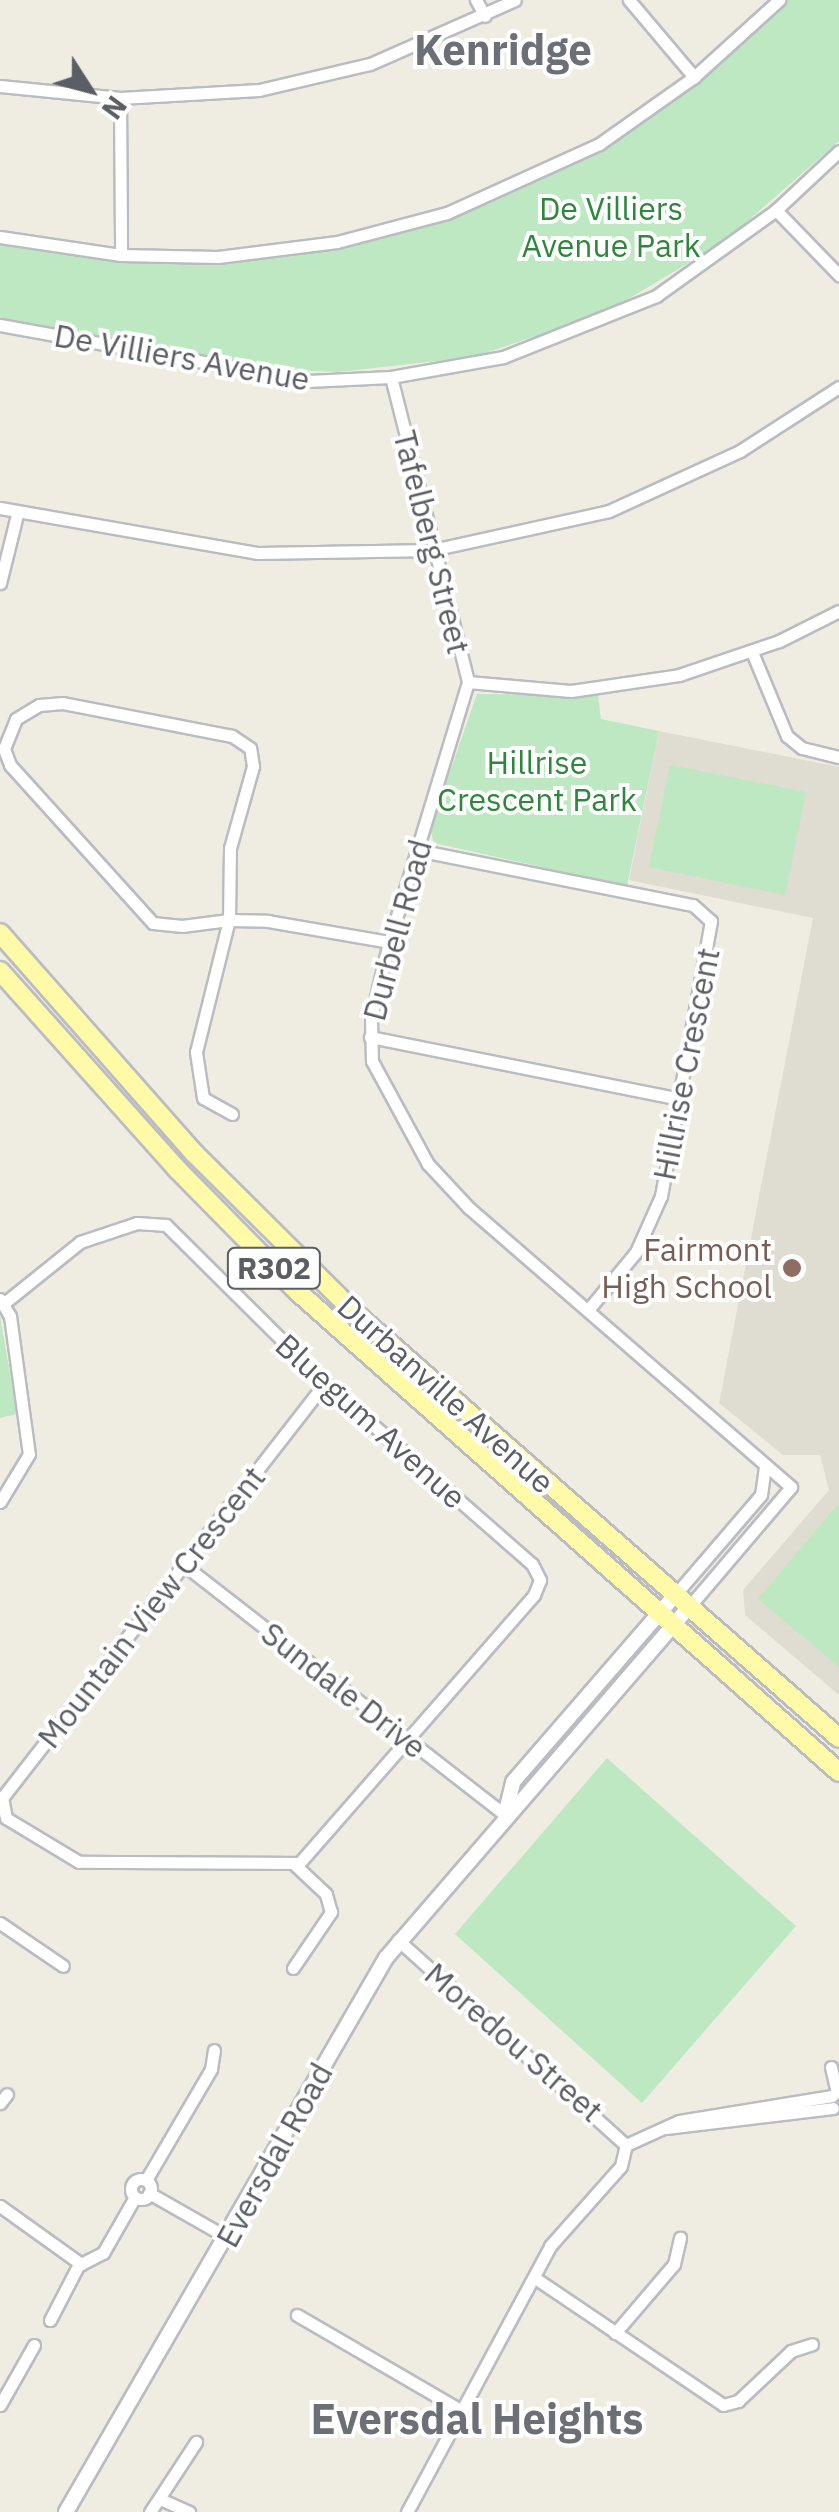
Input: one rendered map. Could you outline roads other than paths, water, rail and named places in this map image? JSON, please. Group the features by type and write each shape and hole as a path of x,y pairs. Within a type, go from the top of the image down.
{"main road":[{"name":"Durbanville Avenue","path":"0,933 134,1088 277,1238 427,1380 839,1738"},
{"name":"Durbanville Avenue","path":"0,972 176,1169 298,1292 839,1772"}],"street":[{"path":"476,0 485,16"},
{"path":"0,86 120,98 214,96 308,81 408,51 516,0"},
{"path":"629,0 694,77"},
{"path":"0,237 170,258 280,250 447,213 559,166 694,77 778,0"},
{"path":"120,98 121,254"},
{"name":"De Villiers Avenue","path":"0,325 268,377 391,376 504,357 626,312 691,274 776,210 839,150"},
{"path":"776,210 839,275"},
{"name":"Tafelberg Street","path":"391,376 468,682 571,692 680,675 752,652 839,611"},
{"path":"0,509 258,552 432,550 609,511 740,452 839,387"},
{"path":"0,583 18,511"},
{"path":"752,652 787,736 802,748 839,757"},
{"name":"Durbell Road","path":"468,682 388,942 370,1037 376,1072 428,1164 469,1208 790,1487 681,1602"},
{"path":"232,1114 203,1098 196,1052 229,920 230,848 253,766 246,743 63,702 16,719 4,749 10,765 146,919 182,926 229,920 296,924 388,942"},
{"name":"Hillrise Crescent","path":"417,850 693,905 707,915 712,941 680,1099 648,1227 629,1262 588,1310"},
{"path":"370,1037 680,1099"},
{"name":"Bluegum Avenue","path":"1,1302 80,1242 158,1222 183,1236 325,1383 532,1564 540,1580 534,1595 408,1740"},
{"path":"0,1502 29,1454 1,1302"},
{"name":"Mountain View Crescent","path":"294,1866 79,1862 42,1844 1,1810 2,1798 325,1383"},
{"path":"681,1602 764,1490 764,1464"},
{"name":"Sundale Drive","path":"184,1564 505,1815"},
{"name":"Eversdal Road","path":"66,2512 398,1940 681,1602"},
{"path":"294,1968 331,1912 326,1894 294,1866 408,1740"},
{"path":"0,1923 62,1966"},
{"name":"Moredou Street","path":"398,1940 626,2146"},
{"path":"214,2050 211,2069 146,2180 150,2193 228,2238"},
{"path":"407,2512 550,2246 621,2166 626,2146 662,2128 836,2100 831,2067"},
{"path":"136,2197 132,2182 146,2180"},
{"path":"50,2320 79,2264 102,2253 136,2197 150,2193"},
{"path":"0,2206 79,2264"},
{"path":"615,2333 674,2264 680,2238"},
{"path":"535,2278 723,2405 738,2401 791,2351 812,2344"},
{"path":"297,2315 462,2411"},
{"path":"0,2405 34,2345"},
{"path":"150,2512 196,2442"},
{"path":"160,2499 189,2512"}],"place":[{"name":"Fairmont High School","path":"792,1268"}],"district":[{"name":"Kenridge","path":"503,50"},
{"name":"Eversdal Heights","path":"477,2419"}],"park label":[{"name":"De Villiers Avenue Park","path":"611,228"},
{"name":"Hillrise Crescent Park","path":"537,782"}]}
